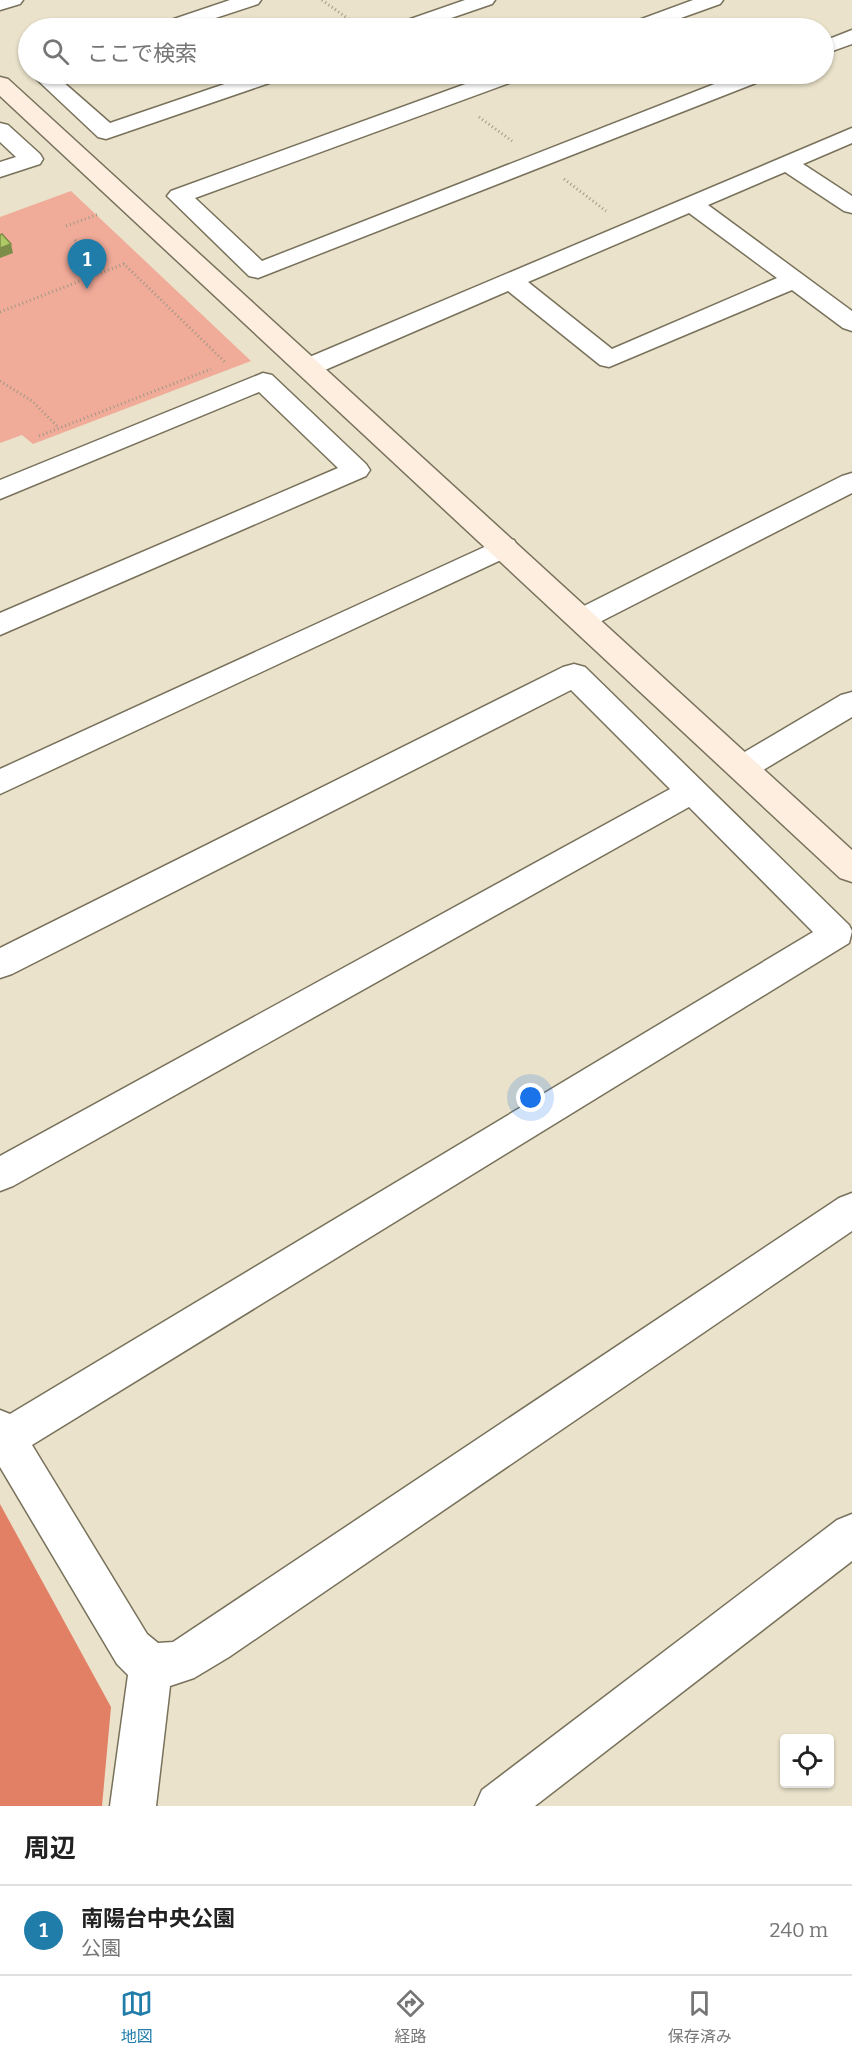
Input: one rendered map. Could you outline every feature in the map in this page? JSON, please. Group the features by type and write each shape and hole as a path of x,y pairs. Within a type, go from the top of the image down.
{"street":[{"path":"0,4 13,0"},
{"path":"196,18 251,0"},
{"path":"432,18 485,0"},
{"path":"662,18 712,0"},
{"path":"834,44 852,36"},
{"path":"0,84 852,869"},
{"path":"53,84 106,132 244,84"},
{"path":"485,84 179,196 258,271 733,84"},
{"path":"0,130 32,159 0,170"},
{"path":"309,367 852,135"},
{"path":"786,163 852,206"},
{"path":"692,203 852,323"},
{"path":"510,280 609,359 794,280"},
{"path":"0,489 262,381 356,470 0,625"},
{"path":"582,619 852,482"},
{"path":"0,782 504,547"},
{"path":"0,964 574,675 837,934 3,1434 132,1648 151,1666 178,1664 214,1642 852,1210"},
{"path":"742,768 851,705"},
{"path":"0,1175 692,791"},
{"path":"498,1806 852,1534"},
{"path":"133,1806 151,1666"}],"path":[{"path":"322,0 347,18"},
{"path":"66,226 108,211"},
{"path":"75,240 105,271"},
{"path":"0,312 124,264 226,363 236,359"},
{"path":"39,436 215,368"},
{"path":"0,381 17,389 50,417 59,428"}],"shaded area":[{"path":"71,191 251,361 33,444 22,435 0,443 0,217"},
{"path":"0,1504 111,1707 102,1806 0,1806"}],"building":[{"path":"2,234 11,244 0,248 0,235"}],"place":[{"name":"南陽台中央公園","path":"87,289"}]}
